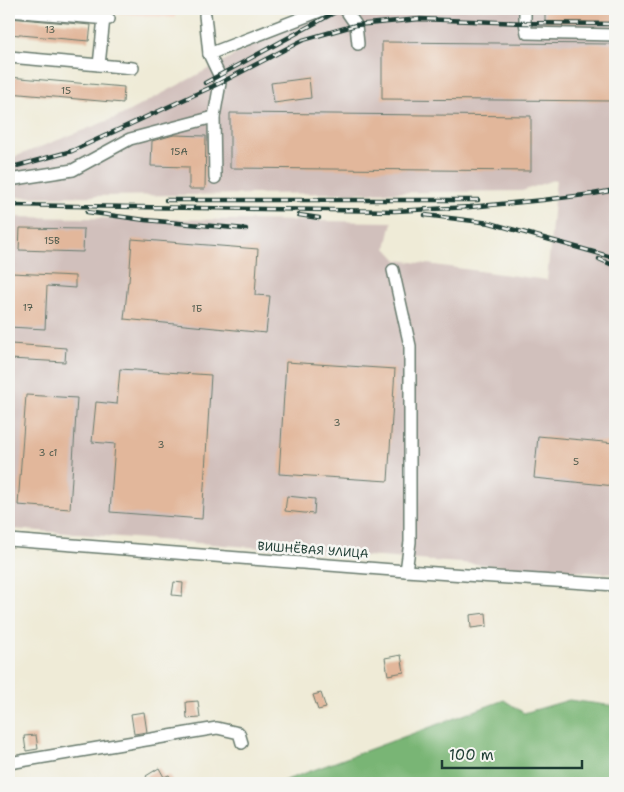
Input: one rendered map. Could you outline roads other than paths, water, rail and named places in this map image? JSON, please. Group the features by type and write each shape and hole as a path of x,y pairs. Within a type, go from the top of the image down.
{"street":[{"path":"209,54 326,9"},
{"path":"345,9 356,25 358,44"},
{"path":"524,9 527,33 615,35"},
{"path":"9,11 107,18 99,65"},
{"path":"206,16 209,54 219,75 220,83 214,117 215,178"},
{"path":"9,57 133,68"},
{"path":"9,180 73,170 130,139 214,117"},
{"path":"393,270 410,346 410,542 406,570"},
{"name":"ВИШНЁВАЯ УЛИЦА","path":"9,540 615,585"},
{"path":"9,763 217,728 239,733 242,742"}],"railway":[{"path":"205,83 341,9"},
{"path":"9,168 72,151 220,83 303,40 356,25 420,19 615,24"},
{"path":"9,205 395,211 470,207 543,200 615,190"},
{"path":"166,200 478,200"},
{"path":"87,212 145,220 246,229"},
{"path":"299,215 319,218"},
{"path":"425,215 490,223 615,258"},
{"path":"599,259 615,266"}]}
